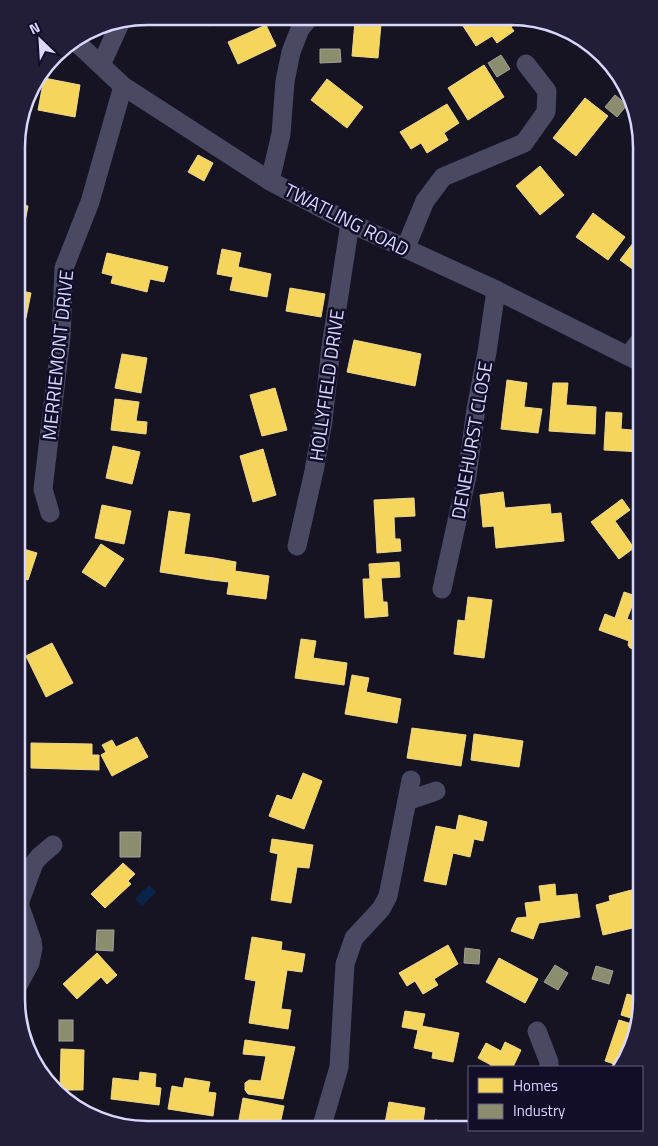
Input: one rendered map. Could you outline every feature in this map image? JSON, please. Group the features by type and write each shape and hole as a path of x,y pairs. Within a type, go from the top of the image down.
{"street":[{"path":"270,181 281,134 285,81 291,52 303,25"},
{"path":"101,65 118,29"},
{"name":"TWATLING ROAD","path":"79,45 123,86 270,181 350,223 496,290 633,358"},
{"path":"405,249 425,201 443,177 524,143 546,112 547,91 526,64"},
{"name":"MERRIEMONT DRIVE","path":"50,513 43,489 61,337 64,268 90,202 123,86"},
{"name":"HOLLYFIELD DRIVE","path":"296,546 314,471 323,421 331,347 350,223"},
{"name":"DENEHURST CLOSE","path":"442,589 467,476 496,290"},
{"path":"323,1121 339,1067 345,964 354,938 381,909 388,896 412,780"},
{"path":"407,801 436,791"},
{"path":"25,887 34,863 53,845"},
{"path":"25,921 33,948 30,963 25,972"},
{"path":"537,1031 550,1062 549,1066"}],"water":[{"path":"149,885 156,892 142,906 135,899"}],"building: Homes":[{"path":"266,25 276,46 238,64 228,42"},
{"path":"355,25 381,25 378,58 352,56"},
{"path":"514,25 511,27 514,31 497,43 492,36 476,46 463,26"},
{"path":"484,65 504,97 468,120 448,88"},
{"path":"46,78 80,85 75,117 38,110"},
{"path":"327,79 363,107 347,128 311,100"},
{"path":"585,98 608,116 576,156 553,138"},
{"path":"447,104 459,123 444,133 448,140 427,153 421,143 411,149 400,132"},
{"path":"198,155 213,163 204,181 188,172"},
{"path":"540,166 564,195 540,215 516,186"},
{"path":"25,205 28,206 25,222"},
{"path":"593,213 625,237 608,260 576,237"},
{"path":"633,243 633,269 620,260"},
{"path":"222,249 241,253 238,267 271,274 267,297 230,290 233,277 217,274"},
{"path":"107,253 168,267 164,282 150,279 147,292 111,283 113,276 102,273"},
{"path":"290,288 325,294 321,317 286,311"},
{"path":"25,292 31,293 25,318"},
{"path":"354,340 421,354 415,386 347,372"},
{"path":"122,354 147,358 141,393 115,388"},
{"path":"507,380 527,383 524,407 542,409 538,433 501,429"},
{"path":"553,383 568,383 566,405 596,407 595,434 549,431"},
{"path":"275,388 287,430 262,436 250,395"},
{"path":"115,399 139,402 136,421 147,422 146,434 111,430"},
{"path":"606,412 622,413 621,429 633,430 633,452 604,450"},
{"path":"113,446 140,452 132,484 106,478"},
{"path":"263,449 276,495 253,502 240,456"},
{"path":"503,492 505,508 550,504 551,514 561,513 564,541 496,548 494,526 483,527 480,495"},
{"path":"414,498 415,516 394,517 395,539 400,539 401,551 377,553 374,500"},
{"path":"622,499 630,510 615,521 633,549 619,559 591,522"},
{"path":"102,505 131,511 124,544 95,538"},
{"path":"169,511 190,514 184,554 214,558 211,580 160,572"},
{"path":"101,544 124,559 105,587 82,572"},
{"path":"25,549 37,553 28,580 25,579"},
{"path":"214,558 236,562 235,571 269,576 266,599 227,594 229,582 211,580"},
{"path":"399,562 400,577 381,578 383,602 387,602 388,616 365,618 363,579 370,579 369,564"},
{"path":"624,592 633,595 633,604 627,619 633,621 633,649 628,645 629,641 599,630 605,614 615,618"},
{"path":"468,597 492,600 484,658 454,654 458,620 465,621"},
{"path":"301,639 316,641 313,658 347,663 344,685 295,678"},
{"path":"52,643 73,683 46,697 26,656"},
{"path":"352,675 369,678 366,692 401,699 397,723 345,714"},
{"path":"412,728 466,735 461,766 407,758"},
{"path":"474,734 523,741 519,767 471,760"},
{"path":"137,737 148,757 112,776 101,755 106,752 102,745 112,740 116,747"},
{"path":"31,743 92,744 92,755 99,755 99,770 31,768"},
{"path":"303,773 322,781 304,829 269,816 277,795 292,800"},
{"path":"459,815 487,822 483,841 474,839 470,857 453,853 446,885 424,881 436,826 456,830"},
{"path":"272,839 313,845 309,868 297,867 291,903 271,900 278,854 270,852"},
{"path":"123,863 135,874 128,881 131,884 105,908 91,894"},
{"path":"555,884 556,896 577,894 580,917 539,923 533,939 511,931 517,918 527,917 525,903 541,901 539,886"},
{"path":"633,890 633,928 603,935 596,905 610,901 609,896"},
{"path":"252,937 282,942 281,950 305,954 302,972 287,970 281,1009 291,1010 288,1029 249,1023 256,981 245,979"},
{"path":"448,945 458,964 434,979 438,985 423,994 415,981 407,986 399,973"},
{"path":"97,953 117,975 107,984 101,977 77,999 63,984"},
{"path":"499,958 538,979 525,1003 486,982"},
{"path":"627,994 633,996 632,1018 621,1015"},
{"path":"405,1011 425,1014 422,1026 459,1033 453,1062 432,1058 433,1052 414,1048 418,1030 402,1027"},
{"path":"619,1020 631,1024 624,1046 617,1060 614,1064 605,1061"},
{"path":"245,1040 295,1047 283,1099 248,1094 245,1090 245,1083 249,1080 261,1081 266,1056 243,1054"},
{"path":"505,1042 521,1050 513,1066 490,1066 478,1058 486,1043 501,1051"},
{"path":"61,1049 84,1050 83,1090 66,1090 60,1084"},
{"path":"140,1072 156,1074 155,1087 161,1088 159,1105 111,1099 113,1078 139,1081"},
{"path":"185,1078 210,1082 208,1092 216,1093 213,1116 168,1109 172,1086 183,1088"},
{"path":"243,1098 284,1106 281,1121 239,1121"},
{"path":"389,1102 425,1108 423,1121 385,1121"}],"building: Industry":[{"path":"320,49 340,49 341,62 320,63"},
{"path":"501,55 510,69 497,77 488,63"},
{"path":"615,95 626,106 617,117 605,107"},
{"path":"120,832 141,832 140,857 120,857"},
{"path":"97,930 114,930 113,951 96,950"},
{"path":"465,948 480,950 479,964 464,963"},
{"path":"555,965 568,973 558,990 544,982"},
{"path":"596,966 613,971 609,984 592,979"},
{"path":"59,1020 73,1020 73,1041 59,1041"}]}
